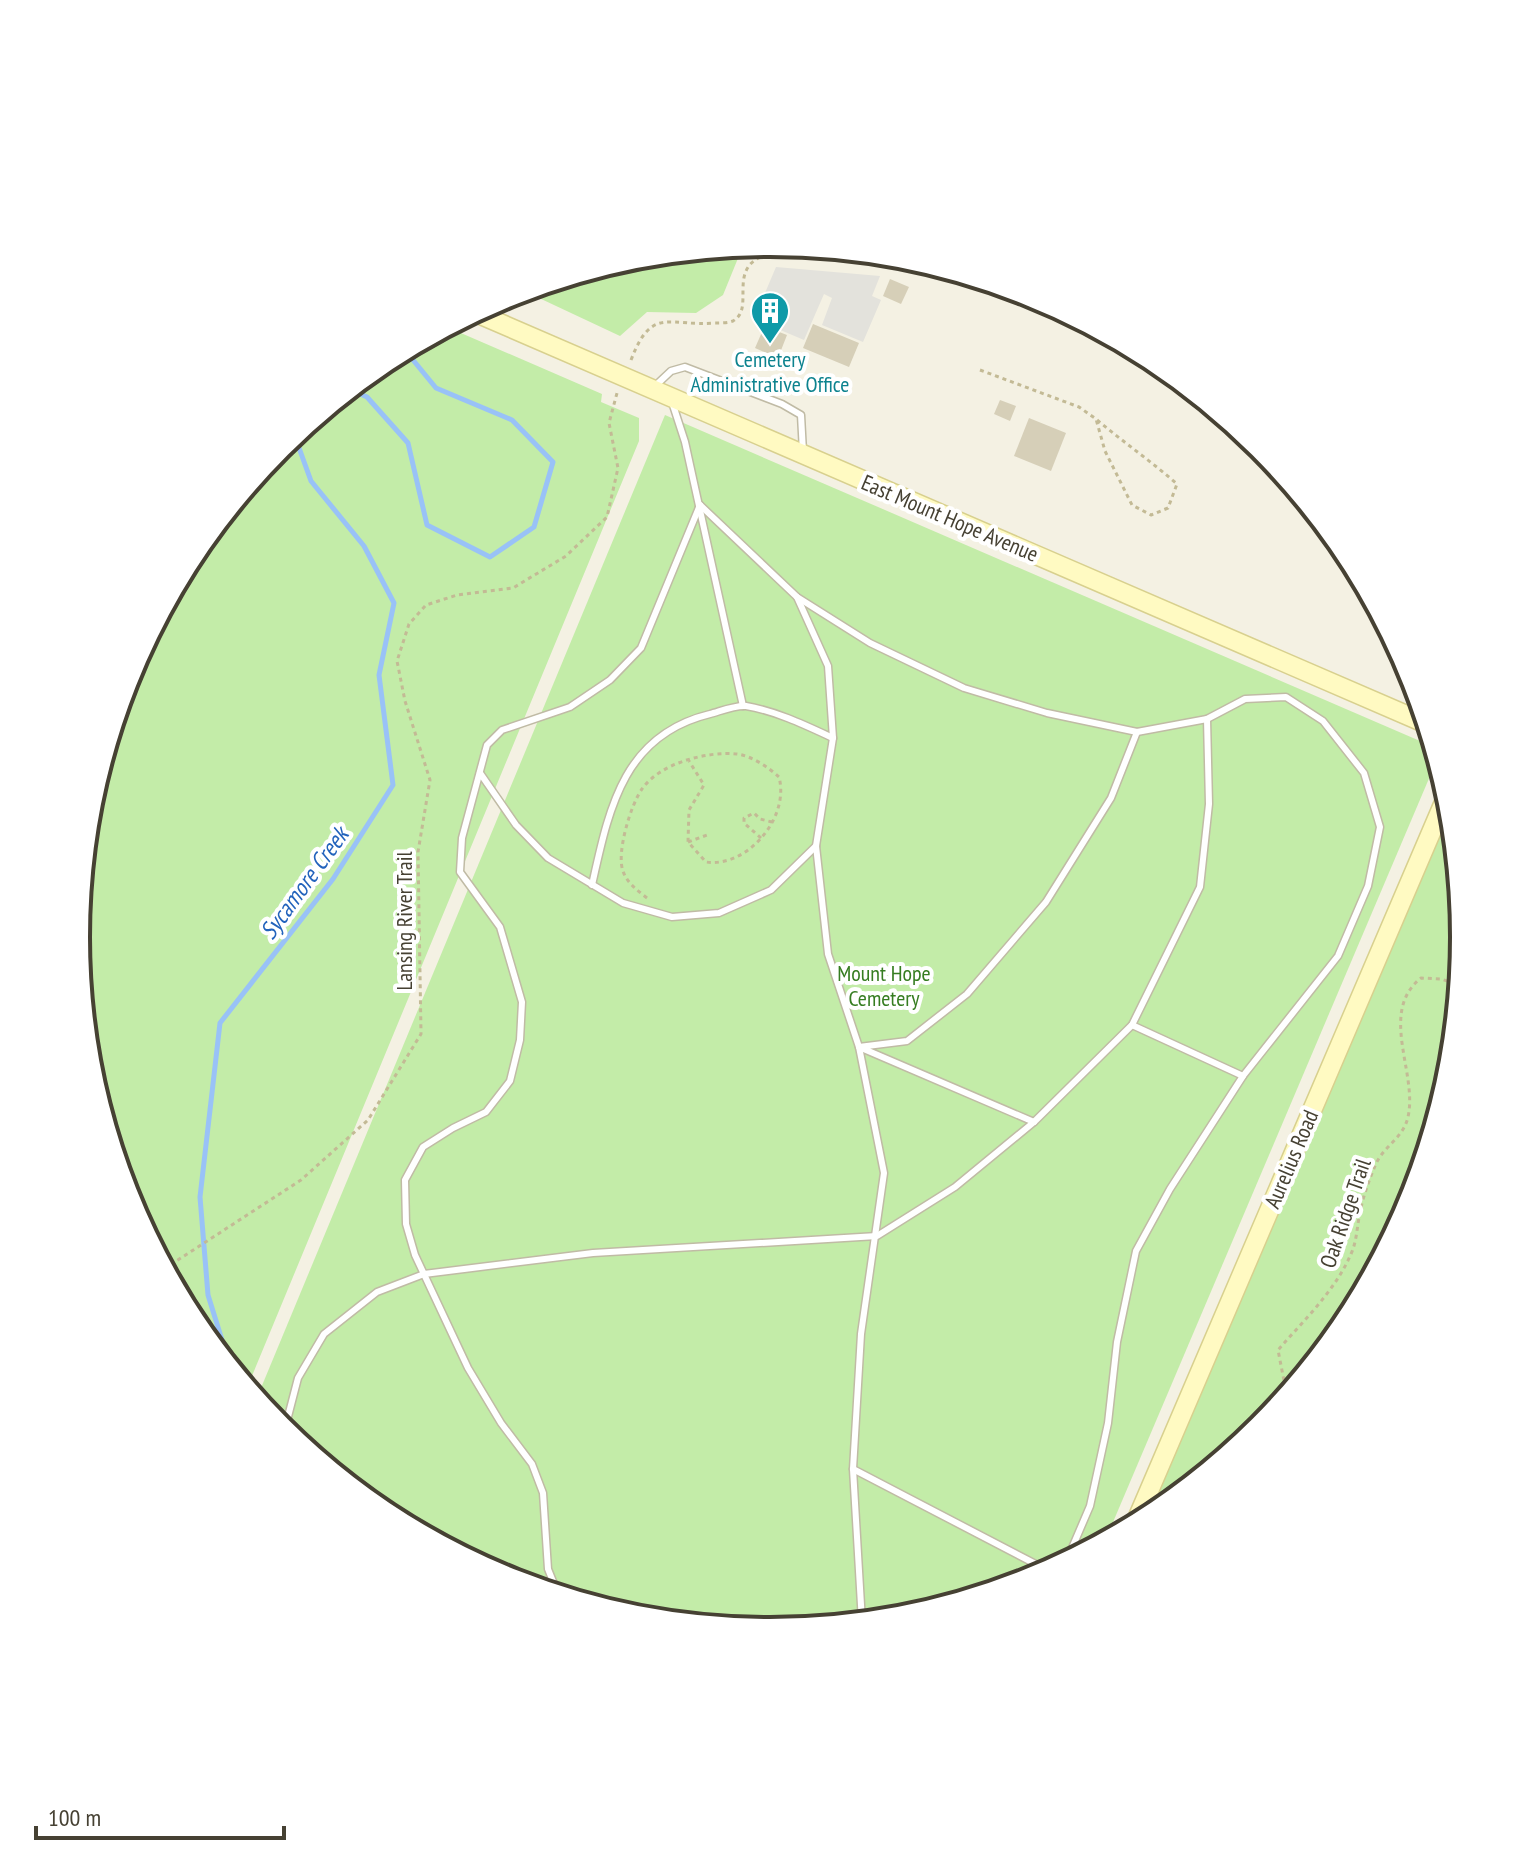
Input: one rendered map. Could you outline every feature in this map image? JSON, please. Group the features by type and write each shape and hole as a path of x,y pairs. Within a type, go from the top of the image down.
{"street":[{"name":"East Mount Hope Avenue","path":"489,318 1414,718"},
{"name":"Aurelius Road","path":"1143,1505 1439,815"}],"lane":[{"path":"652,390 671,371 685,367 782,404 801,415 803,455"},
{"path":"672,400 700,505 743,706"},
{"path":"700,505 797,597 870,643 964,688 1047,713 1137,732 1207,719 1245,699 1286,697 1323,721 1364,773 1380,827 1368,886 1338,956 1243,1076 1170,1189 1136,1251 1117,1342 1108,1423 1090,1506 1073,1546"},
{"path":"553,1582 548,1569 543,1493 532,1464 501,1423 468,1368 424,1274 406,1224 405,1180 423,1147 486,1112 510,1081 520,1040 522,1002 500,927 460,872 462,838 487,745 502,730 570,707 610,680 641,648 700,505"},
{"path":"797,597 828,666 833,738 816,846 828,954 859,1047 884,1173 861,1334 853,1469 861,1611"},
{"path":"592,885 612,803 633,765 658,735 699,716 743,706 796,721 833,738"},
{"path":"288,1417 298,1378 324,1334 377,1292 424,1274 593,1253 877,1236 955,1187 1034,1122 1132,1025 1200,887 1209,804 1207,719"},
{"path":"859,1047 907,1041 967,994 1046,902 1111,798 1137,732"},
{"path":"480,773 516,825 548,858 623,903 672,917 719,913 771,890 816,846"},
{"path":"1132,1025 1243,1076"},
{"path":"859,1047 1034,1122"},
{"path":"853,1469 1034,1563"}],"path":[{"path":"633,356 644,331 666,320 701,325 731,322 738,317 742,308 743,274 748,265 761,257"},
{"path":"980,370 1079,407 1096,419 1177,484 1168,508 1151,515 1132,505 1105,451 1096,419"},
{"name":"Lansing River Trail","path":"173,1263 301,1180 368,1120 421,1034 418,852 430,780 405,701 397,661 409,624 426,605 457,595 513,588 566,556 607,517 618,468 609,423 617,393"},
{"path":"672,917 632,886 622,870 621,851 642,788 664,769 689,761 715,754 739,754 767,767 779,777 782,786 772,822 750,849 733,861 706,862 688,842 689,810 704,785 689,761"},
{"path":"761,838 744,823 744,818 754,813 760,819 772,822"},
{"path":"688,842 707,835"},
{"name":"Oak Ridge Trail","path":"1284,1381 1278,1350 1336,1284 1353,1251 1360,1211 1376,1163 1399,1138 1408,1121 1407,1071 1399,1030 1412,985 1421,978 1449,982"}],"green space":[{"path":"738,258 723,295 696,313 647,312 620,336 539,298 637,270"},
{"path":"459,332 602,394 601,402 639,418 639,441 252,1376 205,1315 160,1238 126,1156 113,1113 96,1026 90,937 96,848 113,761 142,677 160,636 205,559 231,523 289,456 356,398 392,372"},
{"name":"Mount Hope Cemetery","path":"665,415 1421,741 1430,775 1110,1526 1071,1547 989,1581 903,1604 814,1616 770,1617 726,1616 637,1604 551,1581 469,1547 430,1526 356,1476 289,1418 261,1387"},
{"path":"1440,826 1449,893 1450,937 1444,1026 1427,1113 1398,1197 1359,1277 1309,1351 1281,1385 1218,1448 1143,1505"}],"shaded area":[{"path":"776,267 880,276 872,296 881,300 863,342 822,325 832,298 824,294 804,340 754,319"}],"building":[{"path":"890,279 909,287 901,304 883,296"},
{"path":"813,324 859,343 849,367 803,348"},
{"name":"Cemetery Administrative Office","path":"774,330 787,335 778,358 755,348 762,332 772,336"},
{"path":"1000,400 1016,406 1010,421 994,414"},
{"path":"1029,418 1066,433 1051,471 1014,456"}],"waterway":[{"name":"Sycamore Creek","path":"361,394 367,397 408,443 427,525 490,557 534,527 553,462 512,420 436,388 412,359"},
{"name":"Sycamore Creek","path":"221,1337 208,1295 200,1197 220,1023 333,879 393,785 379,675 394,603 364,546 311,481 299,447"}],"place":[{"name":"Cemetery Administrative Office","path":"770,345"}]}
